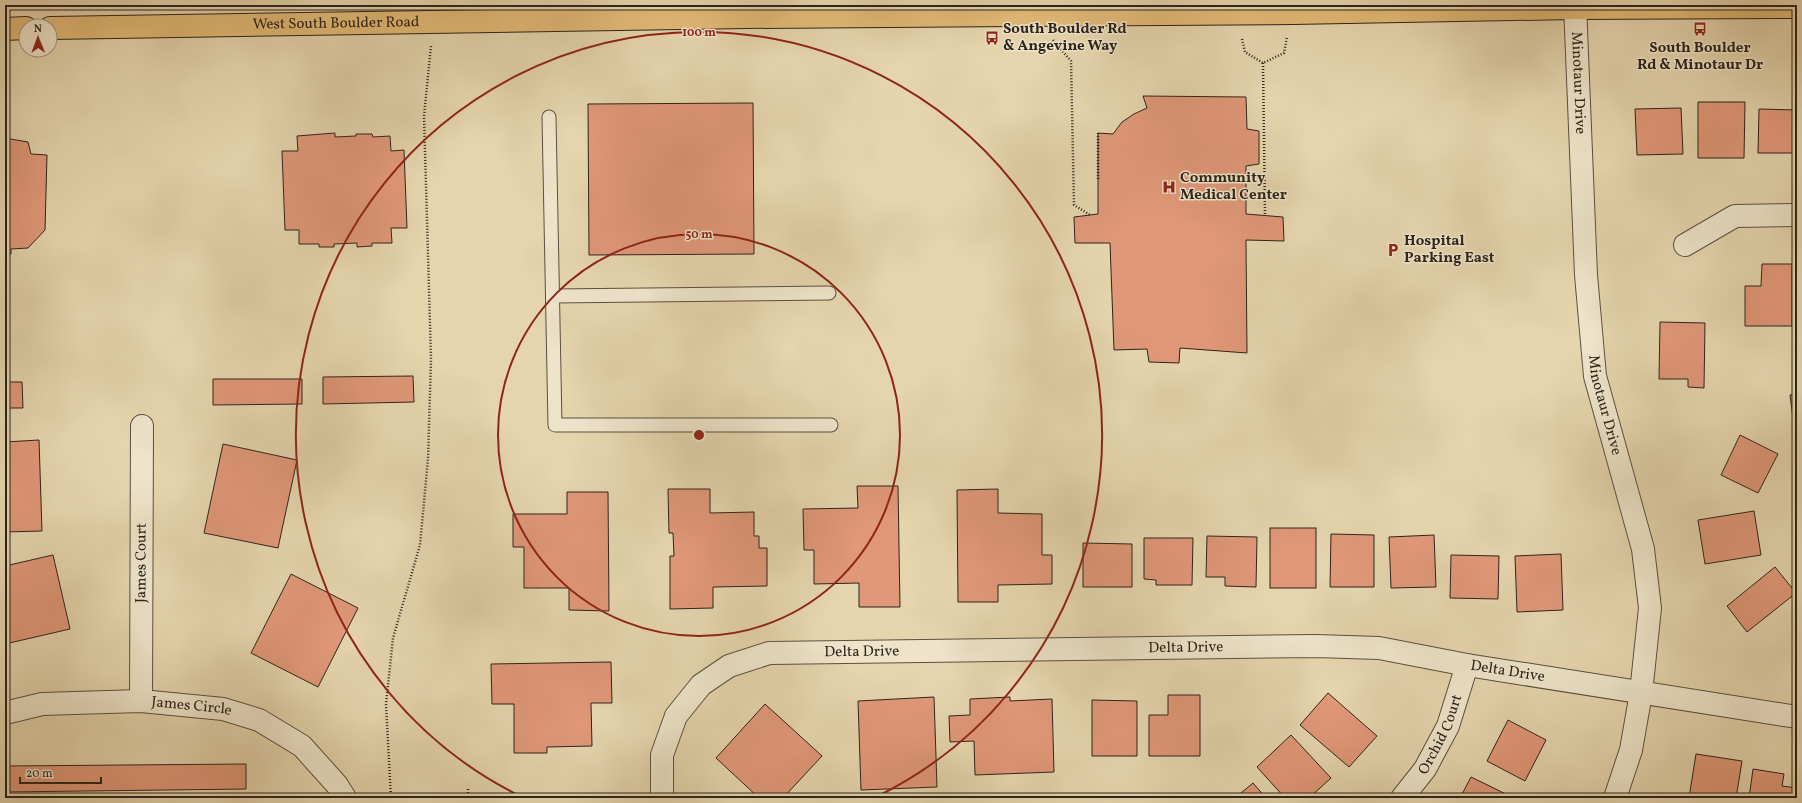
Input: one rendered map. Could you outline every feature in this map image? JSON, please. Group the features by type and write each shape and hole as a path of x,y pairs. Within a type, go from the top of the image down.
{"main road":[{"name":"West South Boulder Road","path":"58,28 894,11 1292,13 1575,6 1797,7"},
{"path":"5,28 18,28"}],"street":[{"name":"Minotaur Drive","path":"1575,6 1586,275 1595,376 1643,549 1650,608 1642,693 1631,750 1615,798"},
{"path":"1685,245 1735,216 1797,214"},
{"name":"James Court","path":"141,701 142,426"},
{"name":"Delta Drive","path":"662,798 662,755 676,716 701,685 728,666 769,653 1316,646 1379,648 1467,665 1797,717"},
{"name":"Orchid Court","path":"1402,798 1425,769 1448,726 1467,665"},
{"name":"James Circle","path":"5,712 42,704 141,701 223,708 259,720 302,746 338,785 345,798"}],"lane":[{"path":"549,117 556,425 831,425"},
{"path":"553,296 829,293"}],"path":[{"path":"1241,34 1245,52 1264,64"},
{"path":"1264,64 1284,53 1288,34"},
{"path":"1049,36 1071,61 1074,205 1090,215"},
{"path":"391,798 386,704 388,682 393,638 420,545 428,459 431,359 426,251 424,116 431,44"},
{"path":"1264,64 1265,215"},
{"path":"1098,134 1098,180"},
{"path":"468,789 468,798"}],"building":[{"name":"Community Medical Center","path":"1143,96 1246,97 1247,129 1259,131 1259,164 1246,166 1246,214 1283,217 1284,241 1246,240 1247,353 1180,348 1179,363 1149,362 1147,349 1114,350 1110,243 1075,243 1074,217 1098,214 1098,133 1113,134 1122,122 1147,108"},
{"path":"1698,102 1745,102 1744,158 1698,158"},
{"path":"753,103 754,254 589,255 588,104"},
{"path":"1681,108 1683,154 1637,155 1635,109"},
{"path":"1759,109 1797,110 1797,153 1758,153"},
{"path":"335,133 335,137 356,136 356,134 372,134 373,137 390,136 391,151 404,150 407,228 391,228 392,243 372,243 372,246 357,247 357,243 334,244 334,247 319,247 319,244 299,244 299,230 285,230 282,151 298,151 297,136"},
{"path":"5,135 8,135 10,139 28,142 31,154 47,155 45,230 28,248 11,249 11,254 5,254"},
{"path":"1762,264 1792,264 1792,326 1745,326 1745,286 1761,286"},
{"path":"1660,322 1705,323 1704,388 1688,387 1688,379 1659,379"},
{"path":"413,376 414,402 323,404 323,377"},
{"path":"213,379 302,379 302,404 213,405"},
{"path":"5,382 22,382 23,408 5,408"},
{"path":"1797,394 1797,442 1796,442 1790,395"},
{"path":"1740,435 1778,454 1758,493 1721,475"},
{"path":"39,440 42,531 5,532 5,442"},
{"path":"223,444 297,460 278,548 204,533"},
{"path":"857,486 898,486 900,607 859,607 859,583 814,584 814,550 804,550 803,509 858,508"},
{"path":"668,489 710,489 710,513 754,512 754,536 759,536 759,548 767,548 767,586 713,587 713,608 670,609 670,556 674,556 673,533 669,533"},
{"path":"998,489 998,513 1042,514 1042,555 1052,555 1052,584 998,585 998,602 958,602 957,490"},
{"path":"567,492 608,492 609,611 569,610 569,588 524,588 524,547 513,547 513,514 567,514"},
{"path":"1754,511 1761,555 1705,564 1698,520"},
{"path":"1270,528 1316,528 1316,588 1270,588"},
{"path":"1331,534 1374,535 1374,587 1330,587"},
{"path":"1434,535 1436,587 1391,588 1389,537"},
{"path":"1207,536 1257,537 1256,587 1225,586 1225,577 1206,577"},
{"path":"1144,538 1193,538 1192,585 1156,585 1156,580 1144,579"},
{"path":"1083,543 1132,544 1132,587 1083,587"},
{"path":"1561,554 1563,610 1517,612 1515,556"},
{"path":"53,555 70,629 5,644 5,566"},
{"path":"1451,555 1499,556 1498,599 1450,598"},
{"path":"1775,567 1796,593 1747,632 1727,606"},
{"path":"291,574 358,608 318,687 251,653"},
{"path":"611,662 612,703 591,703 592,746 547,747 547,753 514,753 514,704 492,704 491,664"},
{"path":"1328,693 1377,736 1349,767 1300,725"},
{"path":"1168,695 1200,695 1200,756 1149,756 1149,715 1168,715"},
{"path":"934,697 937,787 861,790 858,701"},
{"path":"1010,697 1010,701 1052,699 1054,772 975,775 974,741 950,742 949,716 970,715 970,699"},
{"path":"1092,700 1137,701 1137,756 1092,756"},
{"path":"765,704 822,756 783,798 759,798 716,758"},
{"path":"1508,720 1546,740 1525,781 1487,761"},
{"path":"1291,735 1331,778 1309,798 1285,798 1257,767"},
{"path":"1696,754 1742,761 1736,798 1689,798"},
{"path":"246,764 246,789 5,792 5,766"},
{"path":"1753,769 1784,774 1782,786 1797,788 1796,798 1749,798"},
{"path":"1471,777 1514,798 1460,798"},
{"path":"1253,783 1266,798 1235,798"},
{"path":"556,796 556,798 480,798 480,797"}],"place":[{"name":"South Boulder Rd & Minotaur Dr","path":"1700,29"},
{"name":"South Boulder Rd & Angevine Way","path":"992,38"},
{"name":"Community Medical Center","path":"1169,187"},
{"name":"Hospital Parking East","path":"1393,250"}]}
